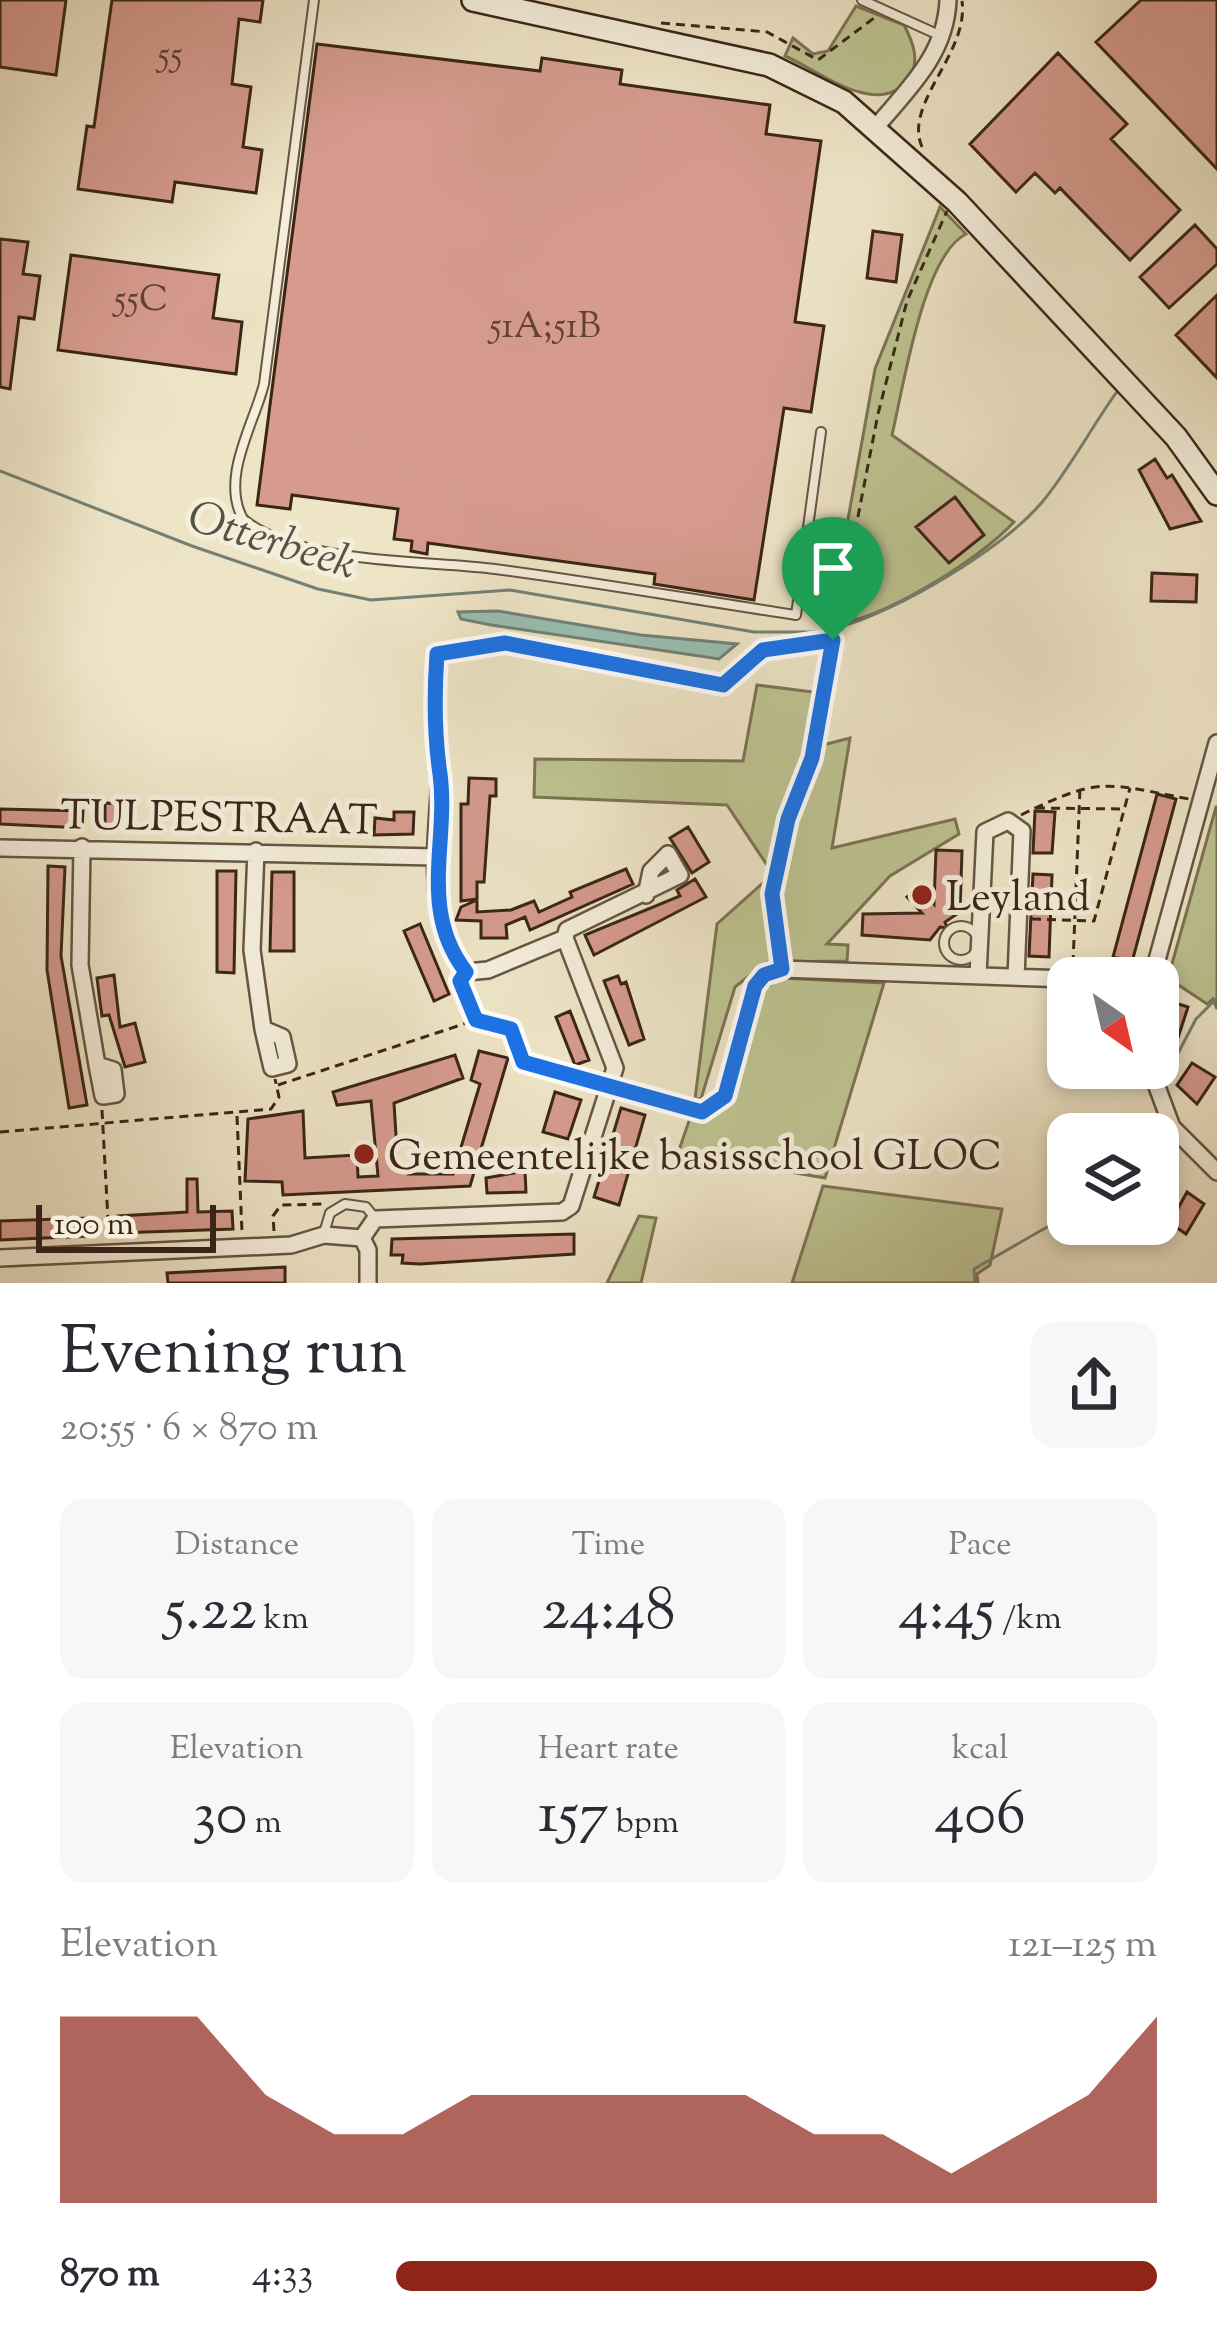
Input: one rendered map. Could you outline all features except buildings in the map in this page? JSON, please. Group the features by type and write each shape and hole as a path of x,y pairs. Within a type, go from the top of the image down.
{"street":[{"path":"472,0 769,65 823,89 877,128 953,206 1176,437 1217,494"},
{"path":"877,128 923,71 942,37 948,0"},
{"path":"1158,957 1217,743"},
{"path":"440,773 436,902 466,972 488,970 565,938"},
{"path":"978,975 985,832 1008,821 1022,831 1016,977"},
{"path":"82,847 80,965 97,1065"},
{"name":"TULPESTRAAT","path":"0,848 436,857"},
{"path":"256,851 252,950 263,1029 282,1037 289,1064 272,1068"},
{"path":"362,1238 375,1220 562,1212 580,1190 615,1068 612,1048 565,938 567,930 646,895"},
{"path":"608,1087 702,1112 712,1109 725,1096 755,986 764,975 782,969 1047,978"},
{"path":"1158,1089 1172,1127 1217,1172"},
{"path":"0,1258 275,1246 324,1235 362,1238"},
{"path":"362,1238 368,1250 368,1283"}],"lane":[{"path":"314,0 264,384 245,426 236,498 243,519 323,550 375,560 492,569 796,615 821,432"},
{"path":"862,0 942,37"},
{"path":"964,926 977,936 979,945 962,961 947,954 944,938 964,926"},
{"path":"324,1235 327,1218 339,1206 360,1204 375,1220"}],"path":[{"path":"926,153 916,122 964,29 962,0"},
{"path":"651,23 767,32 818,60 873,19 879,8"},
{"path":"782,969 772,894 788,819 812,758 907,301 953,206"},
{"path":"440,773 433,714 437,654 505,643 723,685 763,650 833,640"},
{"path":"1008,821 1080,786 1130,788 1202,801"},
{"path":"1072,957 1080,786"},
{"path":"1019,919 1094,921 1130,788"},
{"path":"1034,808 1124,809"},
{"path":"466,972 460,981 476,1020"},
{"path":"277,1085 476,1020 511,1029 523,1062 608,1087"},
{"path":"0,1132 271,1109 279,1097 272,1068"},
{"path":"237,1114 243,1248"},
{"path":"101,1124 110,1252"},
{"path":"275,1246 273,1216 281,1205 339,1206"}],"green space":[{"path":"856,6 904,25 914,66 908,80 895,91 880,95 847,88 785,56 793,38 813,54 828,51"},
{"path":"940,207 966,234 951,247 927,295 892,435 1014,522 978,554 928,587 874,613 829,625 875,369"},
{"path":"757,685 821,693 815,747 850,738 832,848 955,819 959,834 890,876 827,944 848,945 847,961 767,962 735,987 701,1099 695,1099 717,924 773,874 727,805 534,797 535,759 743,761"},
{"path":"1217,807 1217,1009 1213,999 1207,1004 1179,985 1179,957 1174,957"},
{"path":"780,978 884,983 825,1178 678,1153 690,1118 708,1119 732,1098 759,993"},
{"path":"823,1186 1002,1209 990,1265 977,1274 978,1283 792,1283"},
{"path":"639,1216 656,1218 641,1283 607,1283"}],"water":[{"path":"498,611 641,635 737,644 719,659 491,625 461,619 458,612"}],"waterway":[{"name":"Otterbeek","path":"839,627 919,593 1026,519 1053,488 1116,393"},
{"name":"Otterbeek","path":"0,471 192,546 318,589 371,600 510,590 754,632 824,632"},
{"path":"1179,1051 1196,1019 1217,998"},
{"path":"975,1283 974,1269 1047,1227"}],"place":[{"name":"Leyland","path":"922,895"},
{"name":"Gemeentelijke basisschool GLOC","path":"364,1154"}],"route":[{"path":"833,640 812,758 796,791 772,894 782,969 764,975 755,986 725,1096 702,1112 523,1062 511,1029 476,1020 460,981 466,972 436,902 440,773 434,757 433,714 437,654 505,643 723,685 763,650 833,640"}]}
